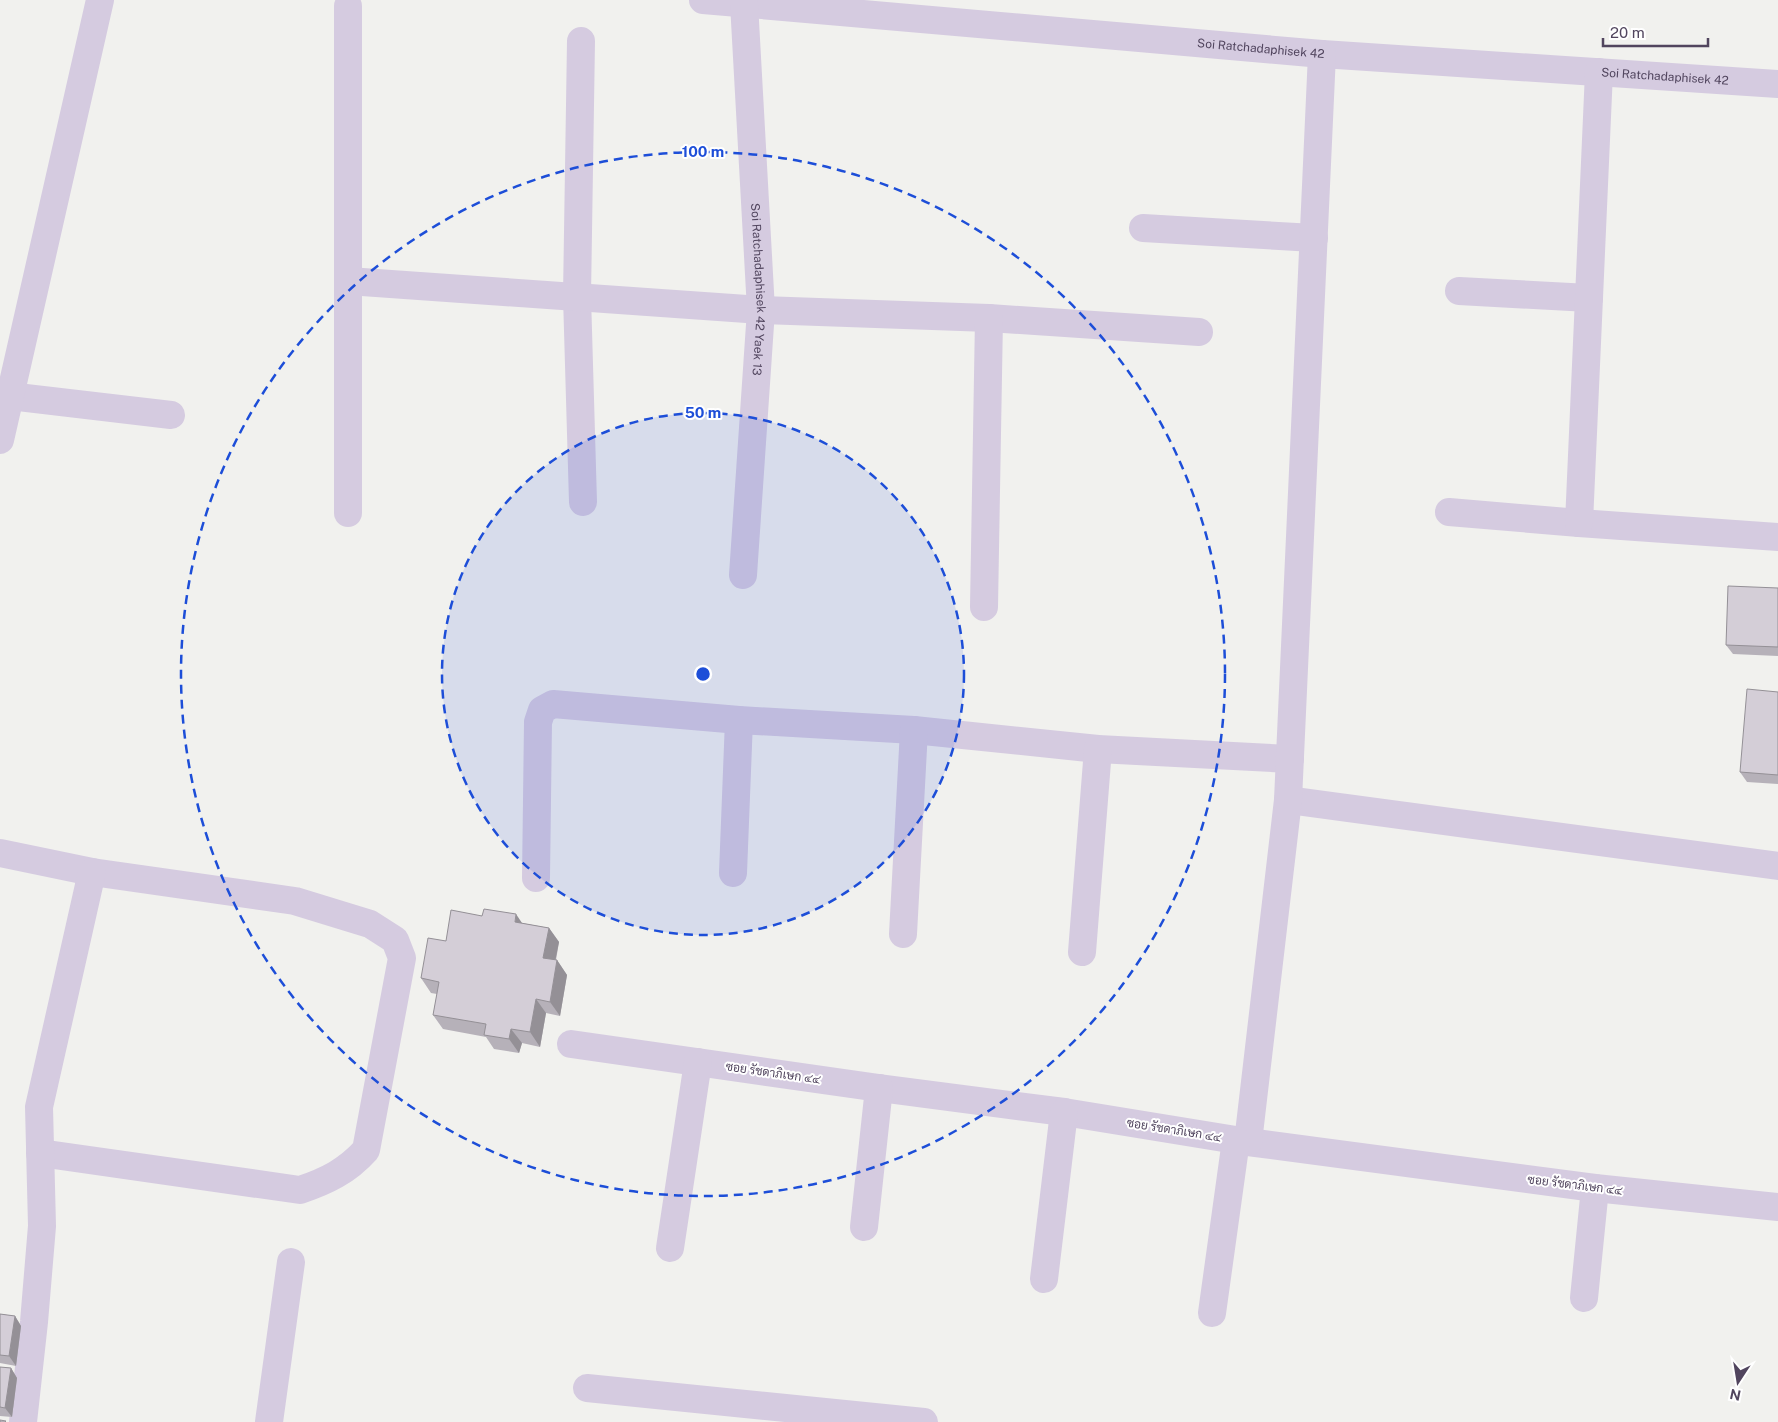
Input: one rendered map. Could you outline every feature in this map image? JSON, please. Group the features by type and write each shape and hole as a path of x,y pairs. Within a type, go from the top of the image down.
{"street":[{"path":"0,440 5,396 100,0"},
{"name":"Soi Ratchadaphisek 42","path":"703,0 744,2 1322,54 1778,84"},
{"name":"Soi Ratchadaphisek 42 Yaek 13","path":"743,575 760,310 744,2"},
{"path":"348,6 348,513"},
{"path":"581,41 577,296 583,502"},
{"path":"1212,1312 1242,1141 1288,800 1322,54"},
{"path":"1579,523 1599,72"},
{"path":"1143,228 1314,238"},
{"path":"348,281 760,310 989,318 1199,332"},
{"path":"1459,291 1589,298"},
{"path":"984,607 989,318"},
{"path":"5,396 171,415"},
{"path":"1449,512 1579,523 1778,536"},
{"path":"536,878 538,722 542,710 553,704 739,720 914,730 1098,750 1290,759"},
{"path":"733,873 739,720"},
{"path":"903,934 914,730"},
{"path":"1082,952 1098,750"},
{"path":"1288,800 1778,866"},
{"path":"0,853 92,872 295,901 370,924 395,940 402,958 366,1150 354,1163 326,1181 300,1190 40,1153"},
{"path":"23,1422 21,1321 42,1226 38,1107 92,872"},
{"name":"ซอย รัชดาภิเษก ๔๔","path":"570,1044 1064,1112 1242,1141 1596,1188 1778,1207"},
{"path":"670,1248 698,1062"},
{"path":"864,1227 879,1088"},
{"path":"1044,1279 1064,1112"},
{"path":"1584,1298 1596,1188"},
{"path":"269,1422 291,1262"},
{"path":"587,1388 924,1422"}],"building":[{"path":"1728,586 1778,588 1778,647 1726,645"},
{"path":"1747,689 1778,692 1778,775 1740,772"},
{"path":"484,909 516,914 515,922 549,928 543,958 557,960 550,1002 536,999 530,1032 511,1029 509,1039 484,1035 486,1024 433,1015 439,982 421,978 428,938 446,941 451,910 482,916"},
{"path":"0,1314 15,1316 9,1356 0,1355"},
{"path":"0,1367 11,1368 5,1408 0,1407"}]}
